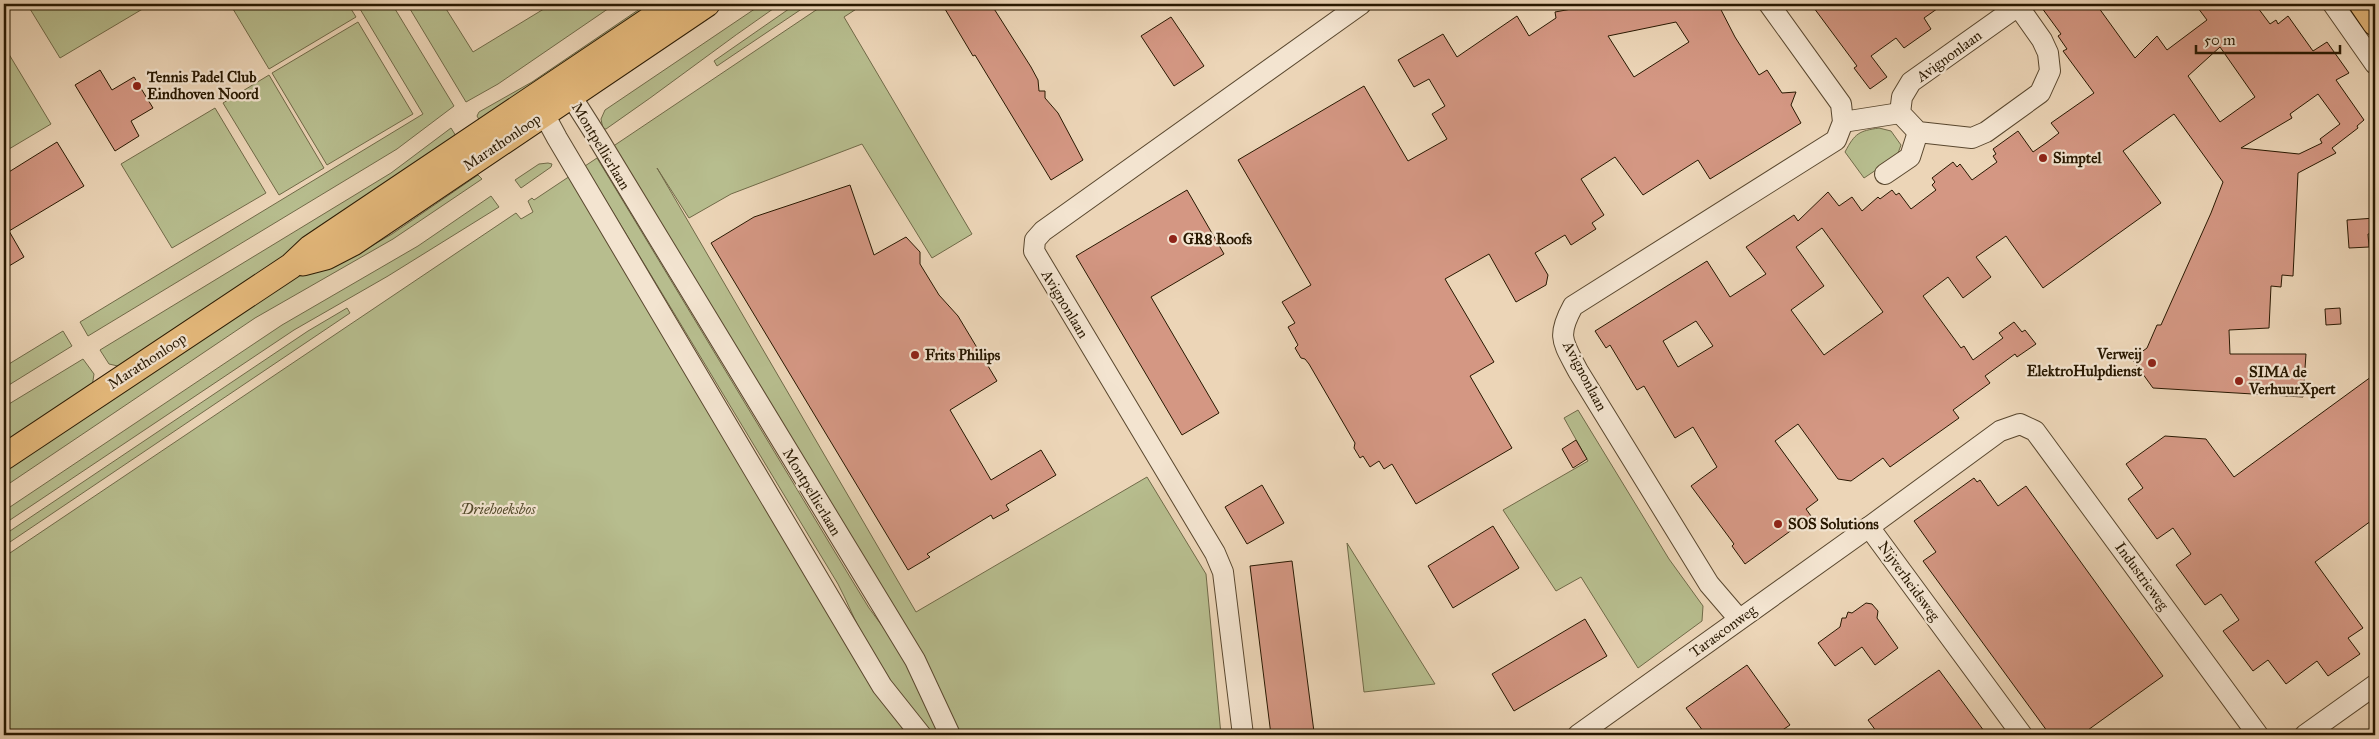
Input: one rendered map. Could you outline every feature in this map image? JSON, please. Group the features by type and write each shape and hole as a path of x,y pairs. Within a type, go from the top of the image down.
{"main road":[{"name":"Marathonloop","path":"291,266 326,257 353,243 544,114 560,92 674,4"},
{"name":"Marathonloop","path":"4,457 291,266 310,248 560,92 707,4"},
{"path":"2362,4 2375,23"}],"street":[{"name":"Avignonlaan","path":"1243,735 1223,572 1215,553 1034,251 1035,240 1043,231 1361,4"},
{"path":"1769,4 1841,104 1843,122 1900,114 1918,132 1910,157 1884,174"},
{"path":"2333,4 2375,64"},
{"name":"Avignonlaan","path":"1900,114 1902,97 1912,82 2018,6 2042,40 2048,53 2050,71 2040,93 1986,132 1972,138 1918,132"},
{"name":"Montpellierlaan","path":"560,92 914,660 950,735"},
{"path":"544,114 882,686 921,735"},
{"name":"Avignonlaan","path":"1739,619 1709,584 1578,371 1564,343 1563,324 1573,306 1836,140 1843,122"},
{"name":"Nijverheidsweg","path":"2020,424 2000,431 1868,527 2022,735"},
{"name":"Industrieweg","path":"2020,424 2035,431 2258,735"},
{"name":"Tarasconweg","path":"1578,735 1868,527"},
{"path":"2305,735 2375,685"}],"green space":[{"path":"27,4 151,4 60,58"},
{"path":"230,4 348,4 356,17 269,69"},
{"path":"357,4 392,4 454,106 397,149 88,336 80,322 423,114"},
{"path":"407,4 443,4 473,52 552,4 615,4 498,84 466,102"},
{"path":"647,4 660,4 482,125 477,116 479,112 532,82"},
{"path":"762,4 780,4 628,114 606,129 603,129 601,119 605,110"},
{"path":"796,4 809,4 717,66 714,61"},
{"path":"825,4 864,4 844,17 972,234 932,258 862,144 731,194 689,218 657,168 916,612 1147,477 1206,574 1221,735 957,735 612,147"},
{"path":"358,22 413,114 327,165 272,73"},
{"path":"4,46 51,124 4,152"},
{"path":"269,75 324,168 279,195 223,103"},
{"path":"215,108 266,193 172,248 121,164"},
{"path":"451,128 459,141 122,367 109,364 100,350 391,173"},
{"path":"1879,128 1891,131 1901,145 1897,156 1864,178 1845,152 1858,134"},
{"path":"597,158 869,608 899,649 943,735 928,735 877,662 838,584 585,166"},
{"path":"539,164 552,164 551,167 521,188 515,180"},
{"path":"478,175 482,179 393,239 255,318 4,487 4,468 288,279 361,252 392,234"},
{"name":"Driehoeksbos","path":"570,176 915,735 4,735 4,557 516,213 521,219 533,212 528,201 532,198 534,200"},
{"path":"491,196 499,207 388,276 294,330 4,524 4,511 282,325 418,246"},
{"path":"347,308 350,313 4,546 4,535 308,331"},
{"path":"63,331 72,346 4,388 4,367"},
{"path":"83,359 94,374 92,387 4,446 4,407"},
{"path":"1578,410 1669,559 1703,606 1702,621 1638,668 1581,577 1556,591 1503,510 1588,461 1564,418"},
{"path":"1347,543 1435,684 1364,692"}],"building":[{"path":"942,4 991,4 1031,67 1038,80 1039,91 1045,91 1045,98 1058,113 1083,160 1051,180"},
{"path":"1599,4 1718,4 1735,37 1759,75 1767,70 1782,93 1796,92 1791,105 1801,123 1710,179 1698,160 1643,195 1615,157 1581,179 1604,215 1592,223 1596,229 1571,245 1565,235 1535,253 1548,275 1546,285 1516,302 1489,254 1445,279 1494,362 1470,376 1512,448 1416,504 1392,464 1384,469 1379,461 1370,467 1363,456 1360,458 1354,448 1355,443 1309,364 1305,359 1301,358 1295,348 1298,345 1288,327 1295,323 1282,302 1311,285 1238,160 1364,86 1408,161 1447,139 1432,114 1445,106 1429,79 1414,87 1398,60 1443,34 1457,57 1517,16 1529,36 1556,18 1555,12","holes":["1676,22 1689,42 1634,77 1608,36"]},
{"path":"1811,4 1944,4 1924,18 1931,29 1904,48 1896,38 1871,56 1887,77 1870,89 1854,68 1857,66"},
{"path":"2039,4 2096,4 2135,58 2157,36 2167,50 2207,20 2195,4 2255,4 2270,24 2276,20 2278,24 2288,16 2313,51 2327,42 2349,73 2336,80 2364,120 2357,126 2358,128 2332,148 2336,153 2298,173 2293,276 2282,275 2281,287 2271,286 2269,328 2229,330 2230,354 2306,354 2303,397 2153,388 2132,359 2147,348 2157,325 2161,325 2223,182 2174,114 2123,151 2161,203 2043,288 2006,236 1976,257 1991,277 1963,298 1948,277 1923,296 1961,348 1964,346 1973,360 2003,338 1999,333 2014,322 2022,332 2025,330 2036,344 2017,357 2015,354 1985,376 1990,383 1953,410 1959,418 1890,467 1883,458 1851,481 1838,479 1798,424 1775,441 1818,500 1806,509 1811,516 1745,564 1732,546 1734,544 1691,486 1717,467 1693,427 1675,438 1644,386 1637,390 1610,345 1606,348 1595,331 1707,261 1730,297 1766,274 1746,247 1794,215 1798,221 1828,192 1839,206 1852,197 1862,211 1878,197 1880,199 1892,190 1896,195 1899,193 1911,209 1936,190 1932,185 1935,182 1932,178 1953,162 1957,167 1960,164 1972,180 1997,162 1993,156 1996,154 1993,149 2018,131 2033,152 2059,133 2051,123 2094,93 2063,51 2067,49 2058,36 2061,34","holes":["2220,47 2255,97 2220,122 2188,76","2318,94 2340,124 2320,139 2322,143 2299,154 2241,148 2292,118 2290,114","1822,228 1883,312 1824,355 1791,310 1824,286 1796,247","1696,321 1713,346 1678,367 1663,341"]},
{"path":"1171,17 1204,66 1174,86 1141,36"},
{"path":"100,70 112,90 134,77 153,108 131,121 139,136 115,151 75,85"},
{"path":"57,142 84,186 9,231 24,257 4,269 4,175"},
{"path":"850,185 874,255 906,237 920,252 920,264 939,295 958,316 997,381 950,410 991,480 1041,450 1056,475 1006,505 1009,510 993,519 991,515 927,554 930,557 908,570 711,243 754,217"},
{"path":"1187,190 1224,254 1151,297 1219,413 1182,435 1076,256"},
{"path":"2375,218 2375,233 2368,234 2369,247 2349,248 2347,220"},
{"path":"2340,308 2341,324 2326,325 2325,309"},
{"path":"2375,374 2375,518 2315,562 2363,628 2348,638 2360,654 2328,676 2317,661 2286,684 2268,660 2253,671 2223,631 2239,620 2221,594 2205,605 2176,565 2191,554 2173,528 2157,539 2128,499 2143,488 2126,464 2165,436 2206,439 2234,477"},
{"path":"1576,440 1587,459 1573,468 1562,449"},
{"path":"1974,478 1977,482 1980,480 1998,506 2026,486 2163,676 2081,735 2050,735 1923,561 1936,552 1914,521"},
{"path":"1262,485 1284,523 1247,544 1225,507"},
{"path":"1493,526 1519,568 1453,608 1428,566"},
{"path":"1292,561 1314,732 1271,735 1250,566"},
{"path":"1866,603 1872,604 1878,611 1877,618 1898,648 1875,665 1862,647 1835,666 1818,643 1840,627 1842,618 1846,618 1848,612 1852,613"},
{"path":"1585,619 1607,656 1514,711 1492,674"},
{"path":"1747,665 1790,725 1775,735 1706,735 1686,708"},
{"path":"1939,670 1987,735 1879,735 1868,720"}],"place":[{"name":"Tennis Padel Club Eindhoven Noord","path":"137,86"},
{"name":"Simptel","path":"2043,158"},
{"name":"GR8 Roofs","path":"1173,239"},
{"name":"Frits Philips","path":"915,355"},
{"name":"Verweij ElektroHulpdienst","path":"2152,363"},
{"name":"SIMA de VerhuurXpert","path":"2239,381"},
{"name":"SOS Solutions","path":"1778,524"}]}
